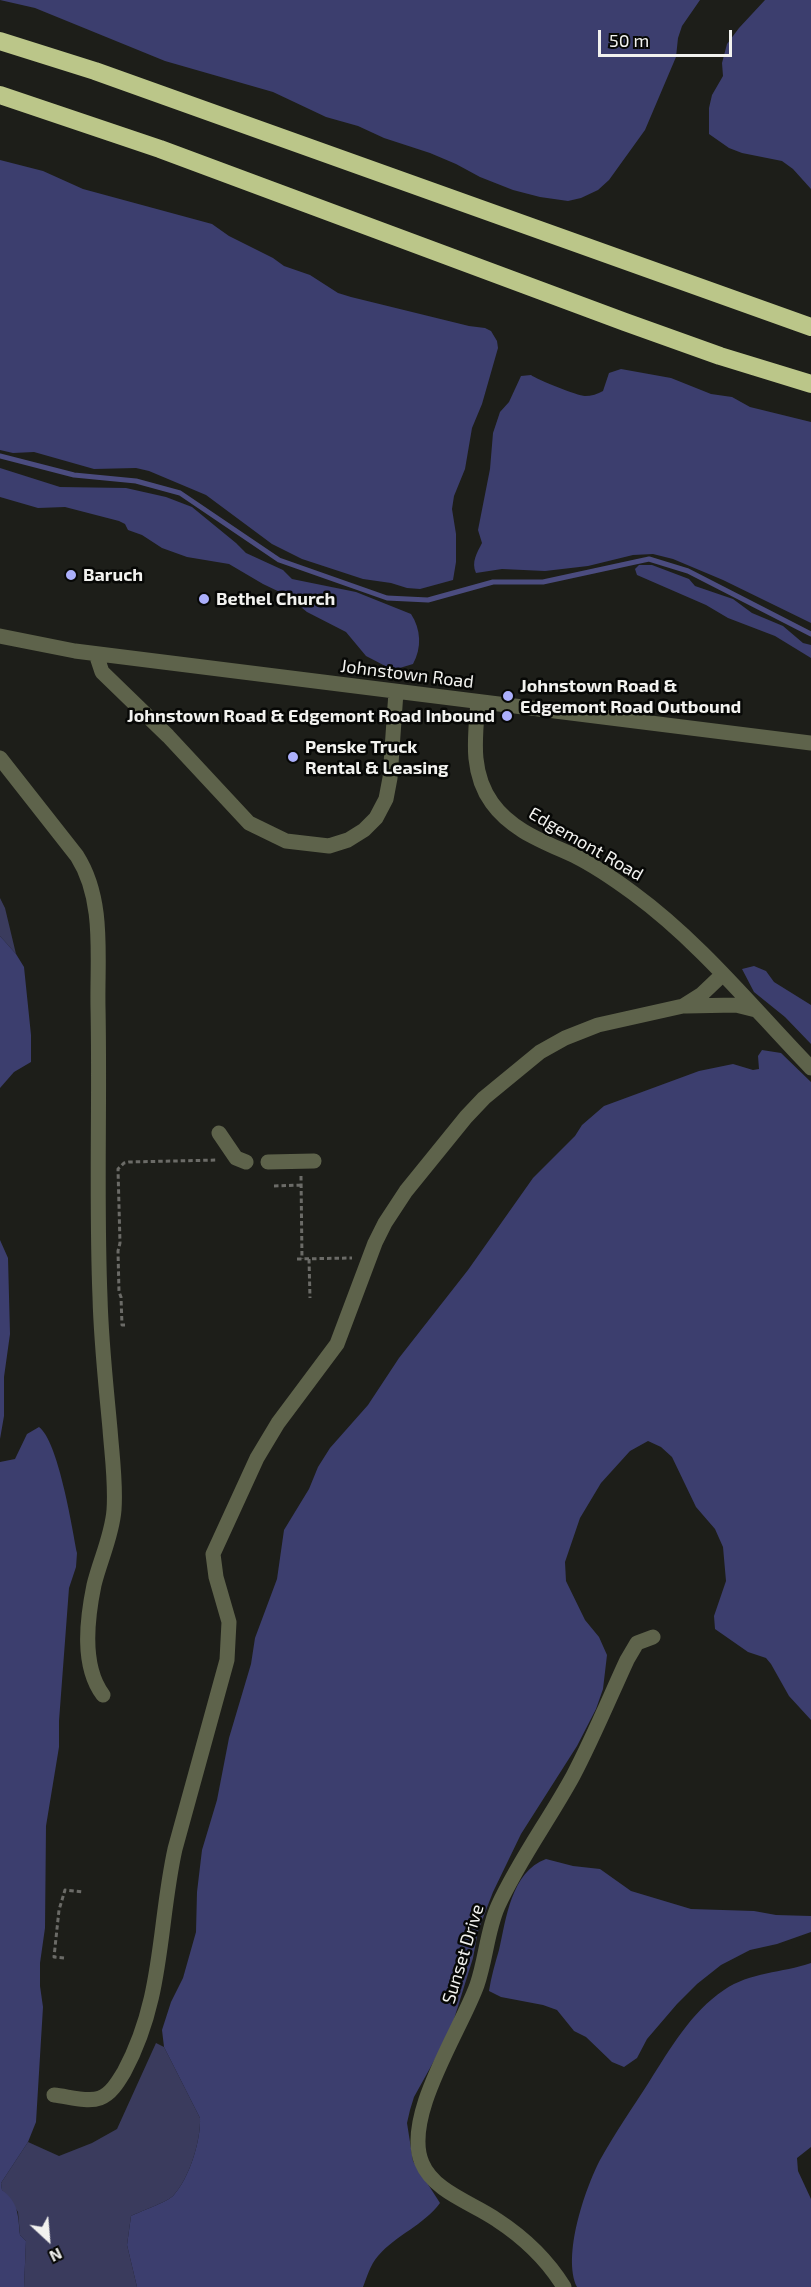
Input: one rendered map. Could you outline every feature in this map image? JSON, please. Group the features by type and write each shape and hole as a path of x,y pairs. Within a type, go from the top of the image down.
{"highway":[{"path":"0,41 94,71 811,327"},
{"path":"0,95 171,153 720,356 811,384"}],"street":[{"name":"Johnstown Road","path":"0,636 43,646 96,654 811,743"},
{"path":"96,654 102,672 168,736 249,823 286,841 329,846 348,840 364,830 376,818 386,800 390,778 396,692"},
{"name":"Edgemont Road","path":"478,702 475,740 477,775 483,789 500,814 524,831 576,857 632,892 680,932 811,1068"},
{"path":"0,758 77,856 87,872 94,900 99,1065 99,1294 114,1475 114,1510 94,1585 89,1618 89,1657 92,1674 103,1695"},
{"path":"683,1006 702,994 722,975"},
{"path":"54,2095 99,2098 109,2093 114,2087 131,2059 158,1976 171,1867 227,1660 229,1622 216,1577 213,1554 257,1458 278,1423 337,1344 385,1222 406,1191 466,1117 484,1098 540,1052 565,1038 598,1025 683,1006 736,1005 756,1010"},
{"path":"219,1133 231,1153 246,1162"},
{"path":"268,1162 314,1161"},
{"name":"Sunset Drive","path":"564,2287 513,2231 452,2194 428,2174 422,2163 418,2147 418,2130 427,2097 467,2012 478,1982 497,1908 515,1872 573,1776 627,1660 637,1643 653,1637"}],"path":[{"path":"125,1325 122,1325 121,1297 118,1292 120,1243 118,1169 124,1163 129,1162 219,1159"},
{"path":"296,1172 300,1175 301,1185 300,1259 357,1258"},
{"path":"274,1186 301,1185"},
{"path":"309,1259 310,1298"},
{"path":"64,1958 54,1957 59,1910 65,1890 83,1892"}],"shaded area":[{"path":"0,0 700,0 682,26 676,57 645,130 609,180 598,190 568,201 513,190 430,153 384,138 358,126 326,117 273,92 165,61 35,8"},
{"path":"765,0 811,0 811,189 793,169 782,161 742,153 729,148 709,134 709,108 712,95 723,76 722,63 727,44"},
{"path":"0,160 43,171 83,189 212,224 229,236 284,266 310,275 338,293 491,331 498,348 482,404 472,428 465,469 454,496 452,509 456,534 456,562 453,580 420,589 363,579 302,559 272,544 206,495 149,471 136,468 94,469 34,452 13,453 0,450"},
{"path":"621,369 671,378 711,394 732,397 750,407 811,422 811,623 723,580 673,559 653,554 633,555 588,566 545,571 502,569 476,573 474,561 482,543 478,530 490,469 493,433 500,412 509,402 521,376 531,375 587,396 603,391 609,373"},
{"path":"0,468 60,487 126,488 166,497 192,507 246,553 283,570 292,579 356,592 411,614 417,626 419,639 416,658 413,664 393,670 366,656 346,632 307,612 286,595 229,564 187,557 162,548 142,535 128,530 125,524 119,521 65,507 38,508 0,497"},
{"path":"639,565 652,565 689,579 695,586 733,599 752,613 783,626 803,643 811,645 811,658 775,636 728,618 706,605 637,575 635,569"},
{"path":"0,898 5,908 16,954 0,936"},
{"path":"0,936 24,967 31,1035 31,1062 14,1072 0,1088"},
{"path":"754,966 766,971 774,982 811,1005 811,1044 785,1017 754,992 742,969"},
{"path":"762,1050 781,1053 811,1082 811,1720 789,1696 766,1658 748,1652 715,1629 714,1616 726,1581 723,1547 715,1529 696,1507 672,1457 661,1447 648,1441 630,1451 601,1483 580,1518 565,1562 566,1581 585,1620 599,1637 607,1655 603,1689 596,1709 577,1746 521,1834 493,1892 478,1931 473,1958 450,2032 414,2097 410,2110 407,2123 413,2161 440,2203 426,2218 378,2256 363,2287 137,2287 127,2245 131,2216 173,2196 189,2170 198,2138 200,2118 164,2047 162,2030 171,2002 183,1978 196,1932 197,1892 202,1850 217,1800 229,1738 251,1664 255,1638 277,1579 284,1530 330,1448 368,1405 399,1358 468,1270 533,1178 575,1136 582,1125 604,1106 699,1071 733,1064 753,1070 759,1069 758,1056"},
{"path":"0,1240 8,1258 10,1334 4,1377 4,1416 0,1439"},
{"path":"39,1427 46,1435 58,1466 77,1553 76,1567 69,1588 59,1747 46,1826 45,1928 40,1963 43,2007 36,2122 28,2142 1,2183 2,2190 15,2205 20,2235 26,2241 24,2287 0,2287 0,1462 15,1459 27,1434"},
{"path":"546,1859 573,1866 600,1869 631,1891 691,1909 811,1916 811,1932 777,1944 750,1950 721,1965 677,2004 647,2039 637,2058 624,2067 612,2062 586,2037 574,2031 557,2010 501,1997 489,1991 512,1898 525,1874 534,1865"},
{"path":"811,1963 811,2147 797,2158 798,2171 811,2199 811,2287 577,2287 573,2274 574,2241 582,2205 594,2173 618,2130 682,2032 701,2009 734,1984 755,1976"},
{"path":"156,2043 164,2047 200,2118 200,2127 193,2159 179,2189 169,2199 131,2216 127,2245 137,2287 24,2287 26,2241 20,2235 18,2212 2,2190 1,2183 28,2142 59,2156 92,2143 117,2129"}],"waterway":[{"path":"0,456 74,475 136,481 180,493 279,560 387,598 428,600 493,582 543,582 649,559 688,571 811,634"}],"place":[{"name":"Baruch","path":"71,575"},
{"name":"Bethel Church","path":"204,599"},
{"name":"Johnstown Road & Edgemont Road Outbound","path":"508,696"},
{"name":"Johnstown Road & Edgemont Road Inbound","path":"507,716"},
{"name":"Penske Truck Rental & Leasing","path":"293,757"}]}
